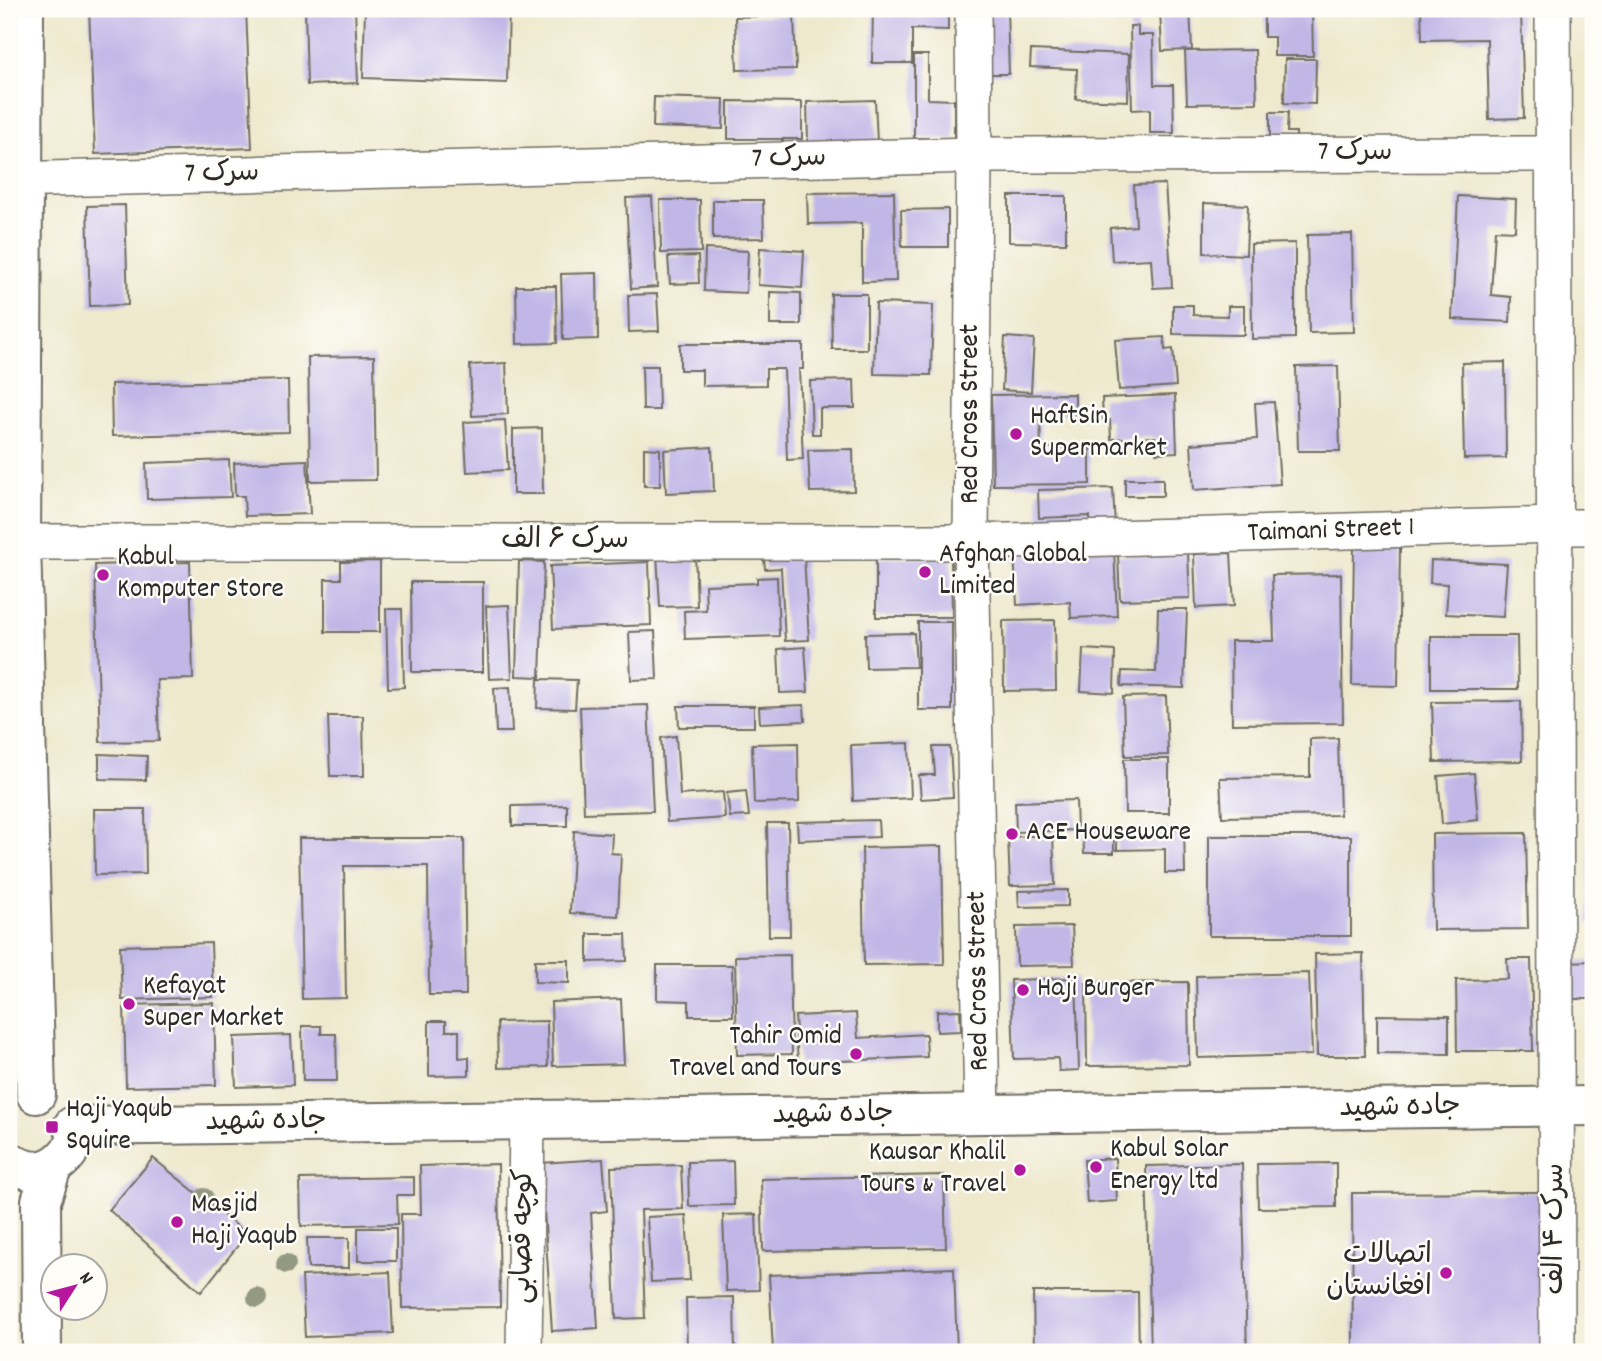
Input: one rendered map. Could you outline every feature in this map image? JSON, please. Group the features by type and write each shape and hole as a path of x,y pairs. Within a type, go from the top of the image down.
{"main road":[{"path":"9,1161 28,1171 52,1168 69,1150 73,1138 73,1126 68,1113 60,1104 49,1097 23,1099 15,542 16,180 24,9"},
{"name":"جاده شهید","path":"73,1126 1575,1106"},
{"path":"42,1352 41,1201 52,1168"}],"street":[{"name":"Red Cross Street","path":"973,9 971,542 982,1114"},
{"name":"سرک ۴ الف","path":"1553,9 1555,526 1575,1106 1557,1352"},
{"name":"سرک 7","path":"16,180 974,155 1553,154"},
{"name":"Taimani Street 1","path":"1108,539 1593,527"},
{"name":"سرک ۶ الف","path":"15,542 971,542 1108,539"},
{"name":"کوچه قصابی","path":"524,1352 527,1120"}],"building":[{"path":"89,9 246,9 252,148 95,154"},
{"path":"305,9 355,9 358,83 307,85"},
{"path":"365,9 509,9 507,83 363,78"},
{"path":"873,9 948,9 948,30 912,29 912,63 872,63"},
{"path":"988,9 1007,9 1009,74 990,74"},
{"path":"1160,9 1190,9 1192,50 1162,51"},
{"path":"1264,9 1312,9 1313,56 1274,56 1274,37 1264,37"},
{"path":"1421,9 1521,9 1524,118 1489,119 1487,39 1422,40"},
{"path":"794,15 796,69 737,70 735,17"},
{"path":"1130,26 1138,26 1138,35 1153,35 1154,85 1173,85 1174,133 1150,133 1150,109 1132,110"},
{"path":"1031,50 1129,54 1128,101 1076,99 1077,69 1030,67"},
{"path":"1255,50 1257,103 1187,104 1185,51"},
{"path":"914,55 928,55 928,99 954,100 954,139 914,138"},
{"path":"1285,59 1316,59 1315,104 1284,103"},
{"path":"654,97 724,99 723,129 653,127"},
{"path":"875,100 877,142 808,144 807,102"},
{"path":"728,101 802,102 802,139 728,139"},
{"path":"1270,112 1288,112 1287,132 1296,132 1296,141 1270,151"},
{"path":"1165,184 1172,287 1153,288 1151,259 1112,261 1110,228 1136,226 1134,185"},
{"path":"894,192 896,281 862,282 862,223 808,224 807,193"},
{"path":"1009,196 1066,196 1066,243 1009,242"},
{"path":"1458,196 1516,199 1515,231 1495,230 1491,295 1511,297 1510,322 1452,319"},
{"path":"652,197 657,287 631,289 626,198"},
{"path":"660,200 700,200 701,252 661,253"},
{"path":"713,200 763,200 764,238 713,239"},
{"path":"1204,203 1248,205 1246,255 1204,253"},
{"path":"125,205 128,305 90,306 87,206"},
{"path":"948,209 948,247 902,247 901,210"},
{"path":"1352,234 1354,332 1309,333 1307,235"},
{"path":"1295,243 1295,338 1252,339 1251,244"},
{"path":"760,248 804,251 802,288 758,285"},
{"path":"705,249 748,251 746,293 704,291"},
{"path":"698,256 699,283 670,284 668,257"},
{"path":"597,273 598,339 563,340 561,274"},
{"path":"516,286 556,286 557,343 517,344"},
{"path":"770,292 801,293 801,325 770,325"},
{"path":"657,294 659,331 629,332 628,295"},
{"path":"831,294 867,294 867,349 832,349"},
{"path":"876,303 933,305 931,375 874,374"},
{"path":"1173,305 1193,305 1193,315 1228,316 1228,306 1244,306 1244,335 1173,334"},
{"path":"1005,337 1034,339 1031,392 1002,390"},
{"path":"1164,337 1165,350 1173,349 1176,386 1119,390 1115,340"},
{"path":"680,344 803,344 803,369 799,369 803,459 787,460 784,369 766,369 766,385 702,386 702,370 680,370"},
{"path":"374,356 376,480 310,481 308,357"},
{"path":"1505,362 1506,458 1464,459 1462,363"},
{"path":"506,363 508,414 472,416 470,365"},
{"path":"642,366 658,366 659,410 643,410"},
{"path":"1338,366 1340,451 1298,451 1296,367"},
{"path":"288,380 289,432 112,436 111,384"},
{"path":"854,380 855,408 820,408 820,434 812,434 810,381"},
{"path":"1075,394 1075,413 1040,413 1041,448 1090,447 1090,484 993,485 991,395"},
{"path":"1175,395 1177,452 1156,453 1155,437 1111,439 1110,420 1103,420 1102,398"},
{"path":"1274,402 1280,484 1194,490 1191,444 1257,439 1255,403"},
{"path":"505,420 508,470 467,472 464,422"},
{"path":"542,428 543,494 513,494 513,429"},
{"path":"712,447 714,491 666,493 664,450"},
{"path":"644,448 660,449 660,486 644,486"},
{"path":"853,449 854,491 810,492 808,450"},
{"path":"229,460 231,497 147,499 146,463"},
{"path":"307,460 310,514 245,516 244,496 235,496 234,463"},
{"path":"1125,479 1163,479 1163,496 1125,496"},
{"path":"1113,488 1115,529 1090,530 1090,516 1039,518 1038,490"},
{"path":"1354,547 1400,547 1398,686 1352,685"},
{"path":"1114,548 1117,616 1071,618 1070,602 1017,605 1014,553"},
{"path":"695,552 697,606 660,607 657,554"},
{"path":"1188,553 1190,598 1120,600 1118,555"},
{"path":"1231,553 1234,606 1196,608 1194,554"},
{"path":"804,556 809,640 785,641 781,568 765,569 764,558"},
{"path":"876,558 951,558 952,617 876,617"},
{"path":"1431,560 1507,564 1503,617 1446,614 1448,584 1430,583"},
{"path":"380,561 380,632 325,632 325,579 341,579 341,562"},
{"path":"519,561 544,562 540,677 516,676"},
{"path":"190,562 193,679 157,680 159,741 100,742 95,565"},
{"path":"649,562 651,625 553,629 550,566"},
{"path":"1341,574 1343,723 1232,724 1231,641 1274,641 1272,575"},
{"path":"777,577 779,636 685,639 684,611 706,610 705,585 757,583 757,578"},
{"path":"411,582 483,582 483,672 412,672"},
{"path":"509,605 512,678 489,679 486,606"},
{"path":"386,609 402,609 404,687 388,688"},
{"path":"1158,609 1187,609 1184,688 1121,686 1122,671 1156,672"},
{"path":"1055,620 1056,690 1004,691 1003,621"},
{"path":"918,622 952,622 952,710 918,710"},
{"path":"655,631 657,679 631,680 629,632"},
{"path":"914,633 916,667 866,668 865,634"},
{"path":"1431,636 1517,636 1518,689 1431,689"},
{"path":"805,647 808,692 780,693 778,649"},
{"path":"1083,649 1115,651 1114,693 1081,691"},
{"path":"538,679 577,680 575,709 537,708"},
{"path":"510,687 512,732 496,732 494,688"},
{"path":"1166,696 1168,755 1125,756 1123,697"},
{"path":"1521,701 1522,761 1434,762 1432,702"},
{"path":"648,705 653,811 584,813 580,707"},
{"path":"804,705 805,721 760,723 759,707"},
{"path":"678,706 754,706 754,727 679,727"},
{"path":"328,716 363,716 364,776 330,776"},
{"path":"676,736 680,795 723,792 725,818 667,822 661,738"},
{"path":"1338,738 1340,815 1222,817 1220,778 1310,777 1310,739"},
{"path":"798,743 799,802 754,803 752,744"},
{"path":"909,743 911,798 853,801 851,745"},
{"path":"933,747 950,747 953,797 921,799 919,775 935,775"},
{"path":"99,754 147,756 146,780 99,779"},
{"path":"1124,759 1169,759 1169,813 1125,813"},
{"path":"1474,773 1478,820 1442,824 1438,776"},
{"path":"746,791 749,816 730,817 727,793"},
{"path":"1076,800 1077,830 1016,832 1015,802"},
{"path":"567,805 567,826 512,826 512,806"},
{"path":"94,809 145,809 146,874 95,875"},
{"path":"878,820 879,837 798,840 797,822"},
{"path":"767,823 788,823 790,936 769,936"},
{"path":"1114,828 1114,853 1084,853 1083,829"},
{"path":"1184,828 1185,873 1165,873 1165,849 1117,850 1117,829"},
{"path":"574,831 612,834 611,853 621,854 618,916 570,913"},
{"path":"1526,833 1528,929 1433,930 1432,834"},
{"path":"1053,835 1055,885 1010,886 1008,837"},
{"path":"1209,836 1351,836 1351,936 1209,936"},
{"path":"299,838 464,838 466,995 429,995 428,866 344,866 346,998 302,999"},
{"path":"942,846 944,964 864,965 862,848"},
{"path":"1589,849 1593,849 1593,923 1588,923"},
{"path":"1068,890 1068,906 1019,907 1018,891"},
{"path":"1072,926 1074,965 1017,966 1016,927"},
{"path":"588,934 626,934 627,961 588,962"},
{"path":"211,943 213,997 122,1000 120,946"},
{"path":"1363,953 1365,1056 1317,1056 1315,954"},
{"path":"790,955 792,1054 737,1055 735,956"},
{"path":"1507,959 1531,959 1533,1051 1457,1051 1456,980 1508,979"},
{"path":"535,960 569,960 569,983 535,982"},
{"path":"1593,961 1593,999 1567,999 1566,962"},
{"path":"657,965 732,965 733,1016 689,1016 689,1001 657,1000"},
{"path":"1309,973 1312,1055 1198,1058 1196,976"},
{"path":"1076,978 1079,1070 1059,1071 1058,1058 1014,1059 1011,980"},
{"path":"1188,982 1189,1065 1087,1066 1086,983"},
{"path":"621,999 624,1064 553,1066 551,1002"},
{"path":"214,1003 216,1085 126,1087 124,1005"},
{"path":"960,1010 961,1031 937,1032 937,1011"},
{"path":"856,1013 858,1038 926,1034 927,1057 798,1063 795,1016"},
{"path":"1377,1015 1449,1016 1449,1054 1377,1053"},
{"path":"429,1021 446,1021 446,1031 459,1031 459,1058 469,1057 469,1075 429,1076"},
{"path":"547,1021 548,1067 498,1068 497,1022"},
{"path":"302,1026 321,1026 321,1034 336,1034 337,1081 303,1081"},
{"path":"291,1035 293,1085 236,1087 234,1037"},
{"name":"Masjid Haji Yaqub","path":"153,1158 247,1234 201,1292 109,1210"},
{"path":"1115,1158 1117,1201 1087,1203 1084,1160"},
{"path":"603,1159 607,1211 591,1213 598,1328 552,1331 541,1163"},
{"path":"733,1161 734,1205 689,1206 688,1162"},
{"path":"1336,1163 1336,1207 1258,1208 1257,1164"},
{"path":"498,1164 500,1307 402,1308 401,1214 421,1214 420,1166"},
{"path":"1242,1164 1247,1352 1151,1352 1146,1166"},
{"path":"681,1165 683,1209 641,1210 645,1318 616,1319 611,1167"},
{"path":"944,1175 946,1248 763,1251 761,1179"},
{"path":"414,1177 414,1195 397,1195 398,1224 301,1226 300,1179"},
{"name":"اتصالات افغانستان","path":"1539,1192 1541,1352 1353,1352 1352,1193"},
{"path":"756,1214 759,1290 726,1291 723,1215"},
{"path":"686,1215 690,1280 651,1282 647,1217"},
{"path":"358,1228 396,1228 396,1261 358,1261"},
{"path":"307,1238 349,1238 349,1268 308,1268"},
{"path":"954,1268 957,1352 773,1352 769,1275"},
{"path":"390,1272 393,1333 305,1337 302,1276"},
{"path":"1033,1292 1138,1292 1139,1352 1034,1352"},
{"path":"734,1297 735,1352 687,1352 686,1298"}],"place":[{"name":"HaftSin Supermarket","path":"1016,434"},
{"name":"Afghan Global Limited","path":"925,572"},
{"name":"Kabul Komputer Store","path":"103,575"},
{"name":"ACE Houseware","path":"1012,834"},
{"name":"Haji Burger","path":"1023,990"},
{"name":"Kefayat Super Market","path":"129,1004"},
{"name":"Tahir Omid Travel and Tours","path":"856,1054"},
{"name":"Haji Yaqub Squire","path":"52,1127"},
{"name":"Kabul Solar Energy ltd","path":"1096,1167"},
{"name":"Kausar Khalil Tours & Travel","path":"1020,1170"},
{"name":"Masjid Haji Yaqub","path":"177,1222"},
{"name":"اتصالات افغانستان","path":"1446,1273"}]}
